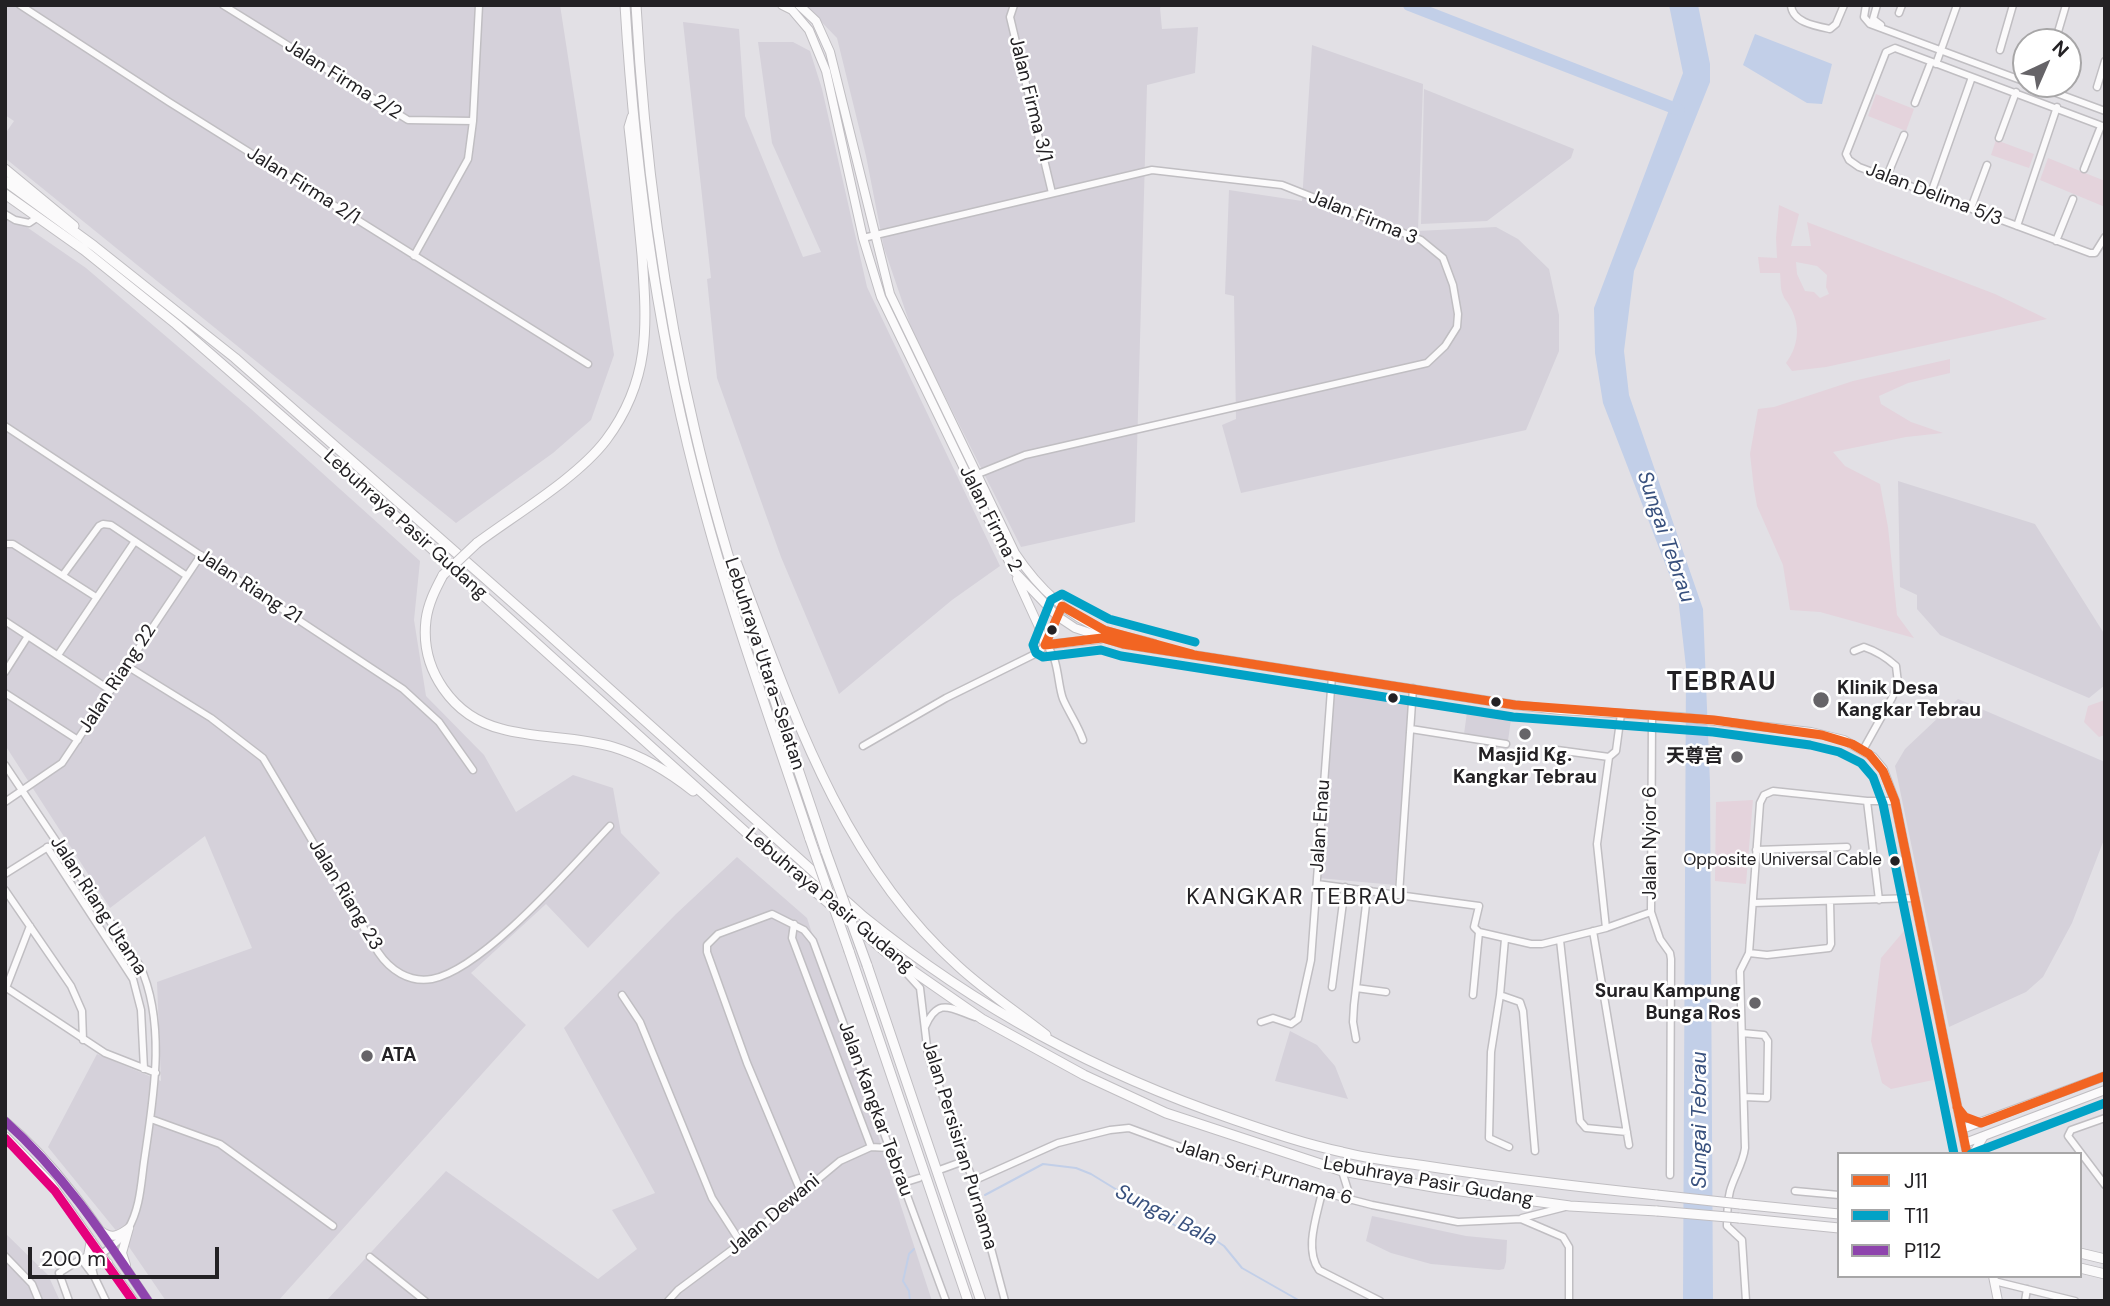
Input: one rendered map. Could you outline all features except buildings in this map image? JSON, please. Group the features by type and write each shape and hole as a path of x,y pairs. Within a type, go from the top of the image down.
{"highway":[{"name":"Lebuhraya Utara–Selatan","path":"625,5 634,113 657,288 701,500 810,839 968,1301"},
{"name":"Lebuhraya Utara–Selatan","path":"636,5 647,142 666,283 695,431 729,557 826,852 981,1301"},
{"path":"634,113 629,127 640,233 646,333 636,384 606,441 589,459 477,543 443,575 428,607 425,641 435,675 445,693 469,715 499,729 593,742 638,756 671,775 750,835"},
{"path":"5,169 70,222 94,246"},
{"name":"Lebuhraya Pasir Gudang","path":"5,181 94,246 235,358 873,924 974,998 1056,1044 1157,1092 1286,1137 1333,1150 1524,1181 1837,1214"},
{"name":"Lebuhraya Pasir Gudang","path":"5,194 85,250 197,341 750,835 887,953 982,1019 1083,1075 1142,1102 1217,1131 1342,1171 1570,1206 1837,1228"},
{"path":"729,557 737,564 808,747 856,843 903,907 957,966 1056,1044"},
{"path":"2082,1254 2105,1259"},
{"path":"2082,1268 2105,1274"}],"main road":[{"name":"Jalan Firma 2","path":"782,5 792,10 809,30 825,71 863,238 881,298 1014,553 1034,581 1062,606 1104,630 1192,654"},
{"name":"Jalan Firma 2","path":"799,5 816,21 830,52 890,294 1013,570 1057,616 1075,628 1102,638 1192,654"},
{"path":"1013,570 1045,645 1102,638"},
{"path":"1192,654 1515,705 1725,721 1811,732 1843,740 1863,750 1883,769 1895,801 1967,1152"},
{"path":"1962,1129 2105,1076"},
{"path":"2088,1097 2062,1104 2057,1101 2091,1082"},
{"path":"1965,1143 2105,1090"},
{"path":"1957,1107 1965,1117 1981,1123"},
{"path":"5,1121 53,1168 148,1301"},
{"path":"5,1136 50,1182 134,1301"},
{"path":"1974,1152 1984,1136"},
{"path":"98,1229 114,1237 128,1228"},
{"path":"128,1228 122,1253 129,1273"},
{"path":"83,1260 88,1256 91,1240"},
{"path":"93,1272 96,1264 108,1263"},
{"path":"1993,1279 1998,1301"}],"street":[{"name":"Jalan Firma 2/1","path":"19,5 588,364"},
{"name":"Jalan Firma 2/2","path":"223,5 408,120 473,121"},
{"path":"414,256 468,159 473,121 479,5"},
{"name":"Jalan Firma 3/1","path":"1014,5 1010,17 1052,193"},
{"path":"1791,5 1791,11 1796,18 1830,29 1834,27 1844,5"},
{"path":"1866,5 1866,22 2012,77"},
{"path":"1877,5 1873,20 1885,29"},
{"path":"1899,13 1902,5"},
{"path":"1915,103 1941,50 1957,5"},
{"path":"2000,50 2013,5"},
{"path":"2059,28 2066,5"},
{"name":"Jalan Delima 5/3","path":"2012,91 1895,48 1886,52 1846,154 1849,160 1859,167 2056,241 2095,253 2105,237"},
{"path":"2097,87 2105,61"},
{"path":"1931,193 1972,76"},
{"path":"1999,138 2014,98"},
{"name":"Jalan Delima 5/3","path":"2032,98 2103,126"},
{"path":"2072,98 2105,111"},
{"path":"2017,226 2057,107"},
{"path":"2084,169 2103,126"},
{"path":"1887,177 1904,135"},
{"path":"1971,208 1987,165"},
{"name":"Jalan Firma 3","path":"863,238 1152,170 1282,185 1421,240 1443,258 1453,285 1458,314 1457,327 1445,346 1427,363 1025,455 973,477"},
{"path":"2056,241 2073,199"},
{"path":"5,214 15,220 29,223 38,217"},
{"name":"Jalan Riang 21","path":"5,426 403,689 439,722 473,770"},
{"path":"63,575 103,524 111,525 187,576"},
{"path":"58,656 135,541"},
{"path":"5,544 13,544 96,597"},
{"name":"Jalan Riang 22","path":"5,802 62,763 201,555"},
{"path":"863,746 946,698 1034,655 1045,645 1062,606"},
{"path":"5,621 110,690"},
{"path":"5,672 28,636"},
{"path":"1045,645 1052,653 1064,701 1083,740"},
{"path":"1854,651 1864,647 1889,659 1896,666 1898,683 1863,750"},
{"name":"Jalan Riang 23","path":"127,666 211,718 259,754 382,958 391,968 406,976 435,978 470,962 527,912 610,827"},
{"name":"Jalan Enau","path":"1261,1021 1273,1018 1291,1024 1298,1019 1311,960 1332,676"},
{"path":"1399,894 1413,688"},
{"path":"5,693 78,740"},
{"path":"1606,928 1597,844 1621,714"},
{"name":"Jalan Nyior 6","path":"1653,716 1651,912 1660,939 1671,959 1670,1175"},
{"path":"1411,730 1506,744"},
{"path":"1557,750 1612,756"},
{"name":"Jalan Riang Utama","path":"5,765 141,966 152,1001 156,1073 138,1203 128,1228 101,1254"},
{"path":"1746,1301 1742,1242 1727,1226 1727,1209 1730,1190 1744,1159 1740,971 1749,953 1760,803 1768,793 1778,791 1867,801 1895,801"},
{"path":"1867,801 1879,900"},
{"path":"5,874 55,842"},
{"path":"47,847 133,979 141,1010 144,1069"},
{"path":"1756,850 1847,847"},
{"path":"1317,884 1479,906 1475,927 1479,932 1536,945 1606,928 1651,912"},
{"path":"1332,987 1345,887"},
{"path":"5,890 71,986 82,1011 83,1040"},
{"path":"1356,1039 1353,1023 1356,988 1367,896 1371,891"},
{"path":"1753,903 1915,898"},
{"path":"1749,953 1767,955 1829,948 1830,901"},
{"path":"90,910 99,904"},
{"path":"801,1192 747,1063 706,952 707,945 718,934 772,914 794,924 792,938 871,1147"},
{"name":"Jalan Kangkar Tebrau","path":"794,924 804,930 813,941 946,1301"},
{"path":"30,926 6,988 105,1053 156,1073"},
{"path":"1593,931 1629,1146"},
{"path":"1473,995 1479,932"},
{"path":"1505,939 1491,1052 1489,1138 1509,1147"},
{"path":"1560,940 1580,1121 1586,1128 1627,1132"},
{"name":"Jalan Persisiran Purnama","path":"887,953 920,988 928,1055 973,1181 1005,1301"},
{"path":"1356,988 1386,992"},
{"path":"622,995 640,1022 712,1198 741,1243"},
{"path":"1500,995 1520,1002 1523,1011 1535,1151"},
{"name":"Jalan Persisiran Purnama","path":"924,1029 933,1012 945,1006 982,1019"},
{"path":"1741,1033 1764,1035 1768,1041 1767,1098 1744,1097"},
{"path":"2080,1152 2069,1138 2070,1132 2105,1118"},
{"path":"151,1119 220,1144 333,1226"},
{"name":"Jalan Seri Purnama 6","path":"973,1181 1058,1143 1129,1128 1187,1151 1350,1200 1458,1222 1521,1219 1563,1237 1569,1247 1569,1301"},
{"name":"Jalan Dewani","path":"668,1301 678,1290 741,1243 840,1161 871,1147 889,1148"},
{"path":"2082,1155 2105,1185"},
{"path":"943,1169 964,1160"},
{"path":"1342,1171 1350,1200"},
{"path":"903,1183 919,1178"},
{"path":"1795,1191 1837,1195"},
{"path":"1322,1192 1312,1242 1311,1255 1314,1263 1319,1270 1366,1298 1381,1301"},
{"path":"1521,1219 1570,1206"},
{"path":"93,1272 92,1260 101,1254"},
{"path":"5,1256 32,1284 39,1301"},
{"path":"370,1257 425,1301"},
{"path":"69,1301 59,1273 78,1259 83,1260 93,1272 106,1301"},
{"path":"1993,1279 2075,1301"},
{"path":"2025,1301 2027,1289"}],"shaded area":[{"path":"5,5 560,5 614,355 591,420 553,453 456,523 5,158 5,134 14,121 5,115"},
{"path":"805,5 1162,5 1162,29 1198,27 1195,73 1147,85 1135,522 1021,547 913,333 884,248 866,156 837,38"},
{"path":"683,22 739,29 745,116 803,257 821,252 772,143 758,42 793,42 810,51 822,89 867,287 1000,566 952,600 839,694 781,557 717,378 707,279 711,278"},
{"path":"1312,45 1423,84 1418,231 1496,227 1518,239 1549,269 1559,315 1559,351 1526,430 1241,493 1222,425 1236,419 1234,296 1225,294 1229,190 1302,201"},
{"path":"1424,89 1574,149 1571,158 1487,221 1421,224"},
{"path":"1876,94 1914,109 1906,131 1868,116"},
{"path":"1996,140 2034,154 2029,168 1991,155"},
{"path":"2048,158 2105,181 2105,207 2040,180"},
{"path":"1779,205 1799,214 1791,246 1811,246 1807,222 1995,294 2047,319 1826,367 1792,371 1786,363 1794,349 1797,335 1793,312 1782,293 1780,273 1760,273 1758,257 1777,258","holes":["1796,262 1817,266 1827,275 1826,287 1829,294 1820,298 1814,292 1805,291 1797,274"]},
{"path":"5,212 86,268 251,409 420,561 414,620 426,696 484,755 516,812 573,775 613,788 621,833 660,873 588,948 546,904 471,973 526,1025 278,1301 166,1301 127,1244 48,1147 97,1054 161,1081 157,982 252,948 205,836 110,908 5,745"},
{"path":"1950,359 1950,373 1908,383 1879,396 1881,404 1911,422 1943,433 1906,437 1833,452 1845,466 1880,484 1888,527 1897,615 1914,638 1820,612 1790,610 1783,565 1757,506 1754,489 1750,454 1758,409 1774,407 1853,381"},
{"path":"1898,481 2035,524 2105,635 2105,685 2089,698 1940,635 1917,609 1917,595 1900,587"},
{"path":"1335,689 1412,696 1395,885 1318,878"},
{"path":"1958,699 2105,762 2105,837 2072,923 2043,977 2026,992 1949,1027 1895,766 1905,749"},
{"path":"2105,700 2105,735 2099,737 2084,722 2088,706"},
{"path":"1468,705 1512,712 1508,741 1464,734"},
{"path":"1753,800 1746,884 1715,881 1716,802"},
{"path":"737,857 807,918 932,1301 326,1301 446,1171 598,1279 637,1249 612,1210 655,1193 564,1028 676,914"},
{"path":"1909,925 1938,1079 1891,1089 1882,1083 1871,1041 1881,958"},
{"path":"1290,1031 1317,1045 1335,1066 1348,1099 1275,1081"},
{"path":"1372,1216 1466,1236 1507,1240 1504,1269 1431,1264 1391,1253 1366,1241"},
{"path":"5,1233 48,1275 60,1301 5,1301"}],"water":[{"name":"Sungai Tebrau","path":"1669,5 1698,5 1710,64 1710,82 1634,271 1624,351 1629,395 1703,609 1710,783 1713,1301 1683,1301 1686,667 1678,597 1603,403 1595,353 1594,308 1683,73"},
{"path":"1755,34 1832,64 1822,104 1807,103 1743,65"}],"waterway":[{"path":"1409,5 1679,110"},
{"name":"Sungai Bala","path":"985,1195 1043,1164 1076,1168 1091,1174 1176,1226 1206,1234 1224,1246 1242,1268 1300,1301"},
{"path":"910,1301 909,1291 903,1281 909,1254 914,1249"}],"transit line":[{"name":"T11","path":"1195,642 1109,619 1062,594 1051,600 1033,645 1036,653 1043,657 1101,650 1121,656 1513,717 1713,732 1810,745 1839,752 1861,763 1873,777 1883,804 1954,1152"},
{"name":"J11","path":"1192,654 1104,630 1062,606 1045,645 1102,638 1123,644 1515,705 1714,720 1822,735 1852,744 1869,754 1883,771 1895,801 1967,1152"},
{"name":"J11","path":"1957,1107 1965,1117 1981,1123 2105,1076"},
{"name":"T11","path":"1976,1152 2105,1103"},
{"name":"P112","path":"5,1121 64,1184 148,1301"},
{"path":"5,1138 55,1191 133,1301"}],"place":[{"name":"Klinik Desa Kangkar Tebrau","path":"1821,700"},
{"name":"Masjid Kg. Kangkar Tebrau","path":"1525,734"},
{"name":"天尊宫","path":"1737,757"},
{"name":"Opposite Universal Cable","path":"1895,861"},
{"name":"Surau Kampung Bunga Ros","path":"1755,1003"},
{"name":"ATA","path":"367,1056"}],"district":[{"name":"TEBRAU","path":"1722,683"},
{"name":"KANGKAR TEBRAU","path":"1297,898"}]}
